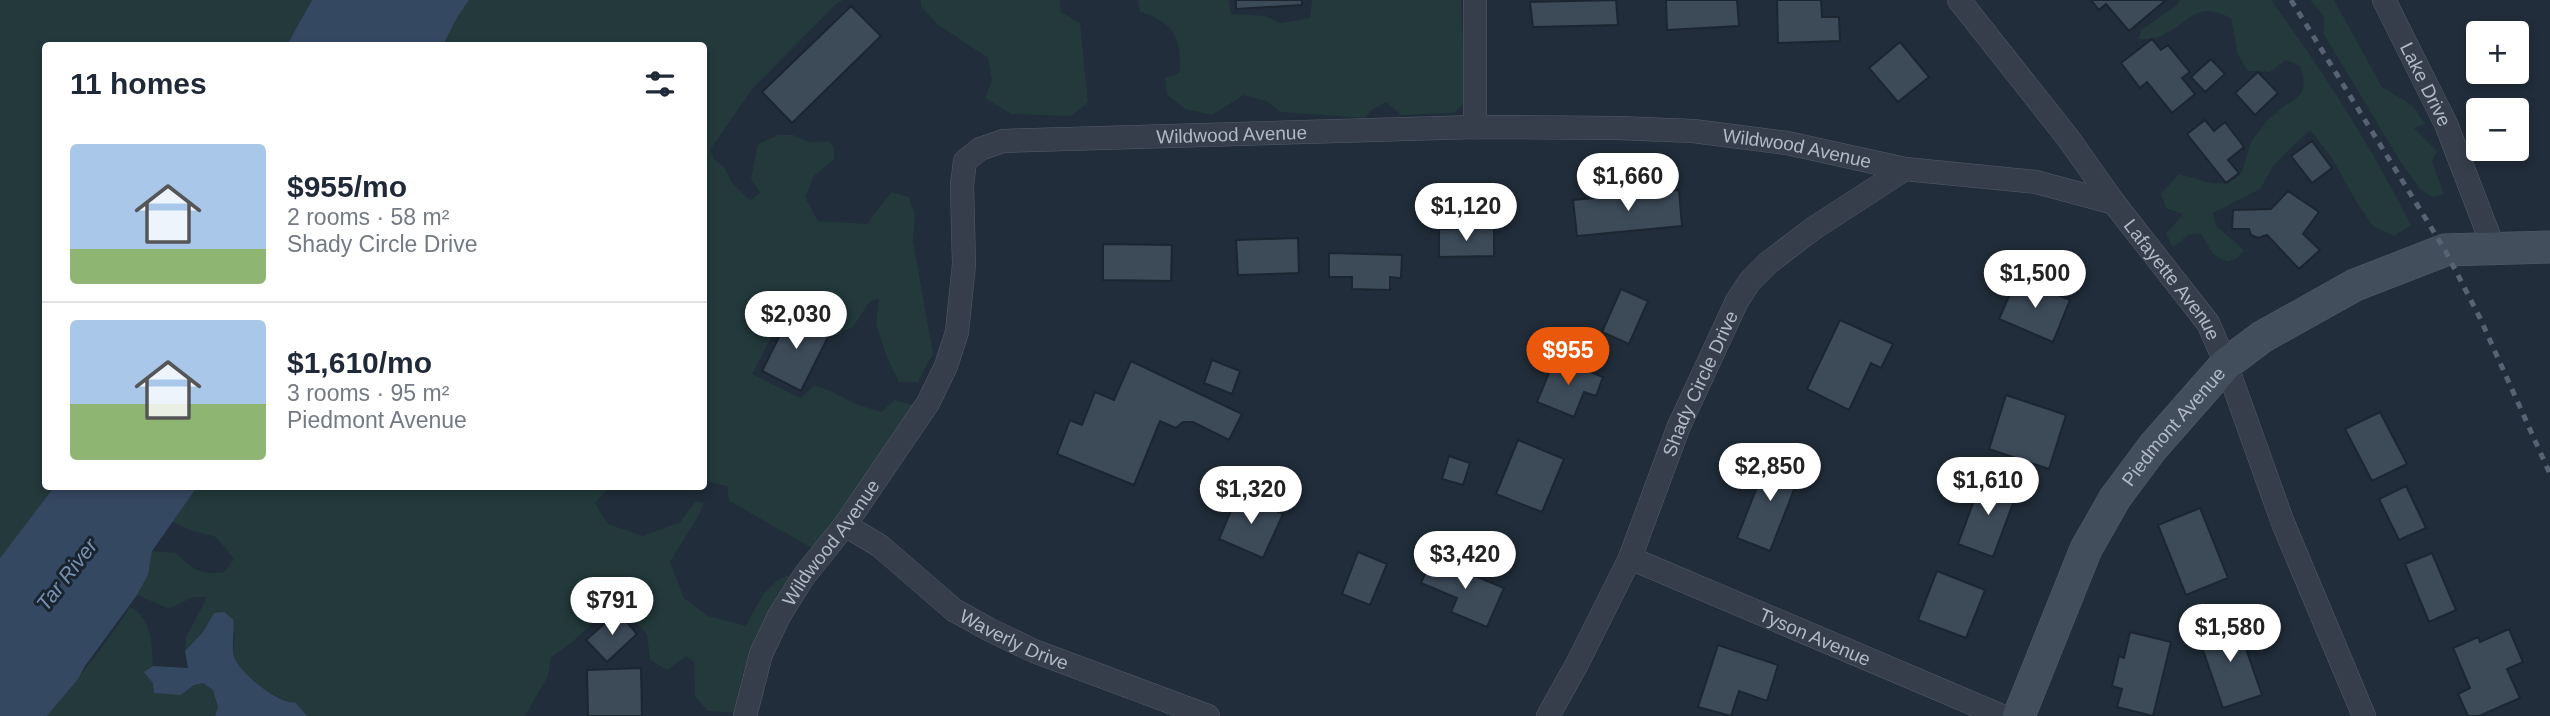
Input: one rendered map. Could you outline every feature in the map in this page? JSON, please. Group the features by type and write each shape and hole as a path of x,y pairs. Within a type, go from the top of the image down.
{"street":[{"path":"1475,0 1475,127"},
{"name":"Lafayette Avenue","path":"1959,0 2208,323 2226,364 2283,523 2364,716"},
{"name":"Lake Drive","path":"2384,0 2446,124 2494,249"},
{"name":"Wildwood Avenue","path":"750,714 761,654 779,616 804,576 845,525 928,403 946,366 957,332 964,264 962,185 965,161 980,149 1003,141 1475,127 1693,131 1787,143 1905,169 2036,182 2114,203"},
{"name":"Shady Circle Drive","path":"1549,716 1629,558 1679,426 1737,301 1750,281 1768,263 1814,228 1905,169"},
{"path":"2494,249 2550,247"},
{"name":"Piedmont Avenue","path":"2019,716 2086,549 2115,498 2153,447 2226,364 2262,337 2356,285 2445,250 2494,249"},
{"name":"Waverly Drive","path":"845,525 880,546 954,610 990,630 1034,651 1208,716"},
{"name":"Tyson Avenue","path":"1629,558 2002,716"}],"green space":[{"path":"0,0 312,0 289,42 42,42 42,490 53,490 0,558"},
{"path":"469,0 843,0 753,88 710,150 733,184 750,201 760,193 751,179 758,144 778,135 793,135 808,142 829,141 834,148 834,159 814,176 805,197 818,221 867,224 891,192 909,197 915,214 913,241 933,353 918,382 899,382 886,355 876,324 879,299 870,301 853,327 835,336 817,319 790,302 752,374 801,398 814,385 853,403 881,412 895,400 916,406 843,517 812,548 729,501 727,486 707,482 707,42 445,42"},
{"path":"921,0 1060,0 1061,12 1080,23 1088,102 1071,116 1012,114 985,98 992,80 988,58 937,24 921,6"},
{"path":"1138,0 1229,0 1231,14 1265,16 1281,23 1310,18 1312,0 1461,0 1463,104 1454,113 1401,115 1386,102 1372,110 1365,118 1280,112 1268,102 1244,95 1212,115 1185,109 1167,95 1165,78 1179,73 1177,42 1161,21 1140,12"},
{"path":"2180,0 2271,0 2346,110 2411,225 2394,236 2373,226 2330,155 2310,130 2274,165 2260,189 2213,213 2216,226 2244,250 2236,259 2228,262 2213,254 2201,234 2190,234 2173,247 2166,234 2183,214 2166,208 2161,194 2179,174 2219,183 2237,177 2244,167 2255,136 2271,117 2299,95 2304,84 2300,66 2286,60 2270,72 2248,71 2238,55 2231,18 2218,13 2200,12 2161,36 2138,39 2141,30 2177,5"},
{"path":"2310,0 2334,0 2382,87 2412,105 2425,124 2414,128 2437,151 2432,162 2444,194 2433,197 2420,189 2400,161 2323,33 2324,16"},
{"path":"194,490 607,490 595,503 608,524 643,536 680,522 696,501 704,503 670,562 684,598 708,616 746,626 769,589 790,575 759,632 743,672 735,713 708,711 695,696 694,662 686,656 667,670 650,660 647,634 625,611 610,608 570,644 551,657 548,676 525,716 307,716 295,702 270,693 236,663 233,656 235,633 214,613 203,632 185,651 186,637 207,597 193,597 169,609 137,595 148,575 152,551 176,553 192,567 210,573 224,572 234,559 216,537 190,530 171,521"},
{"path":"130,607 143,618 149,632 153,666 145,672 181,695 194,685 203,683 213,690 218,707 215,716 47,716 90,663"}],"water":[{"path":"312,0 469,0 445,42 289,42"},
{"name":"Tar River","path":"52,490 195,490 152,551 148,575 137,595 78,679 47,716 0,716 0,558"},
{"path":"224,612 233,619 233,654 238,664 261,687 288,702 295,702 307,716 215,716 218,707 213,690 203,683 194,685 181,695 154,693 153,683 144,672 153,666 188,668 185,651 203,632 214,613"}],"building":[{"path":"1236,0 1302,0 1302,5 1236,9"},
{"path":"1616,0 1618,25 1533,27 1530,2"},
{"path":"1666,0 1737,0 1739,26 1667,30"},
{"path":"1777,0 1821,0 1822,17 1839,17 1840,41 1778,43"},
{"path":"2091,0 2166,0 2129,31 2106,4 2099,10"},
{"path":"851,6 881,36 792,123 762,92"},
{"path":"2152,39 2161,50 2168,45 2190,72 2182,78 2195,94 2172,113 2147,82 2140,88 2121,63"},
{"path":"1900,42 1929,77 1898,102 1869,68"},
{"path":"2211,59 2225,74 2205,92 2191,77"},
{"path":"2258,72 2278,93 2255,115 2235,93"},
{"path":"2205,120 2214,131 2225,122 2244,147 2228,160 2239,173 2226,183 2187,134"},
{"path":"2312,141 2332,168 2312,183 2291,156"},
{"path":"1679,190 1682,226 1577,236 1573,200"},
{"path":"2288,191 2319,212 2303,234 2320,250 2299,269 2267,235 2258,238 2251,235 2249,229 2232,229 2233,210 2271,209"},
{"path":"1494,228 1494,256 1439,257 1439,229"},
{"path":"1298,238 1299,273 1238,275 1236,240"},
{"path":"1103,244 1172,245 1171,281 1103,280"},
{"path":"1329,253 1402,255 1401,278 1390,277 1390,290 1352,289 1352,277 1329,277"},
{"path":"2017,278 2070,300 2053,342 1999,319"},
{"path":"1621,289 1648,301 1629,344 1602,332"},
{"path":"792,311 831,331 801,391 762,371"},
{"path":"1840,320 1893,344 1881,368 1871,363 1849,410 1807,389"},
{"path":"1555,358 1603,377 1596,396 1584,392 1574,417 1537,402"},
{"path":"1212,360 1240,371 1232,394 1204,383"},
{"path":"1131,361 1242,414 1229,440 1193,422 1183,422 1176,428 1160,421 1134,485 1057,454 1070,420 1082,425 1095,392 1114,400"},
{"path":"2006,395 2066,415 2049,469 1989,449"},
{"path":"2380,412 2407,464 2372,481 2345,429"},
{"path":"1518,440 1564,459 1542,512 1496,494"},
{"path":"1770,454 1803,467 1770,551 1737,538"},
{"path":"1449,456 1470,463 1463,485 1442,479"},
{"path":"1983,476 2018,490 1993,557 1958,544"},
{"path":"2406,486 2426,528 2399,540 2379,499"},
{"path":"1238,494 1283,514 1263,558 1219,539"},
{"path":"2200,508 2228,578 2186,595 2158,525"},
{"path":"1358,552 1387,564 1370,605 1342,594"},
{"path":"2432,553 2456,610 2429,622 2405,564"},
{"path":"1432,558 1504,588 1487,627 1451,612 1457,598 1421,583"},
{"path":"1937,571 1985,590 1966,638 1918,620"},
{"path":"618,612 637,634 607,662 586,640"},
{"path":"2236,620 2262,695 2223,708 2197,633"},
{"path":"2509,629 2523,662 2507,669 2520,698 2479,716 2468,716 2458,694 2470,688 2453,648 2478,637 2480,642"},
{"path":"2130,632 2171,642 2153,716 2117,707 2122,689 2112,686 2119,656 2124,658"},
{"path":"1718,645 1778,665 1767,701 1739,691 1731,716 1698,707"},
{"path":"641,668 642,716 588,716 587,670"}],"railway":[{"path":"2291,0 2445,250 2480,318 2550,474"}]}
